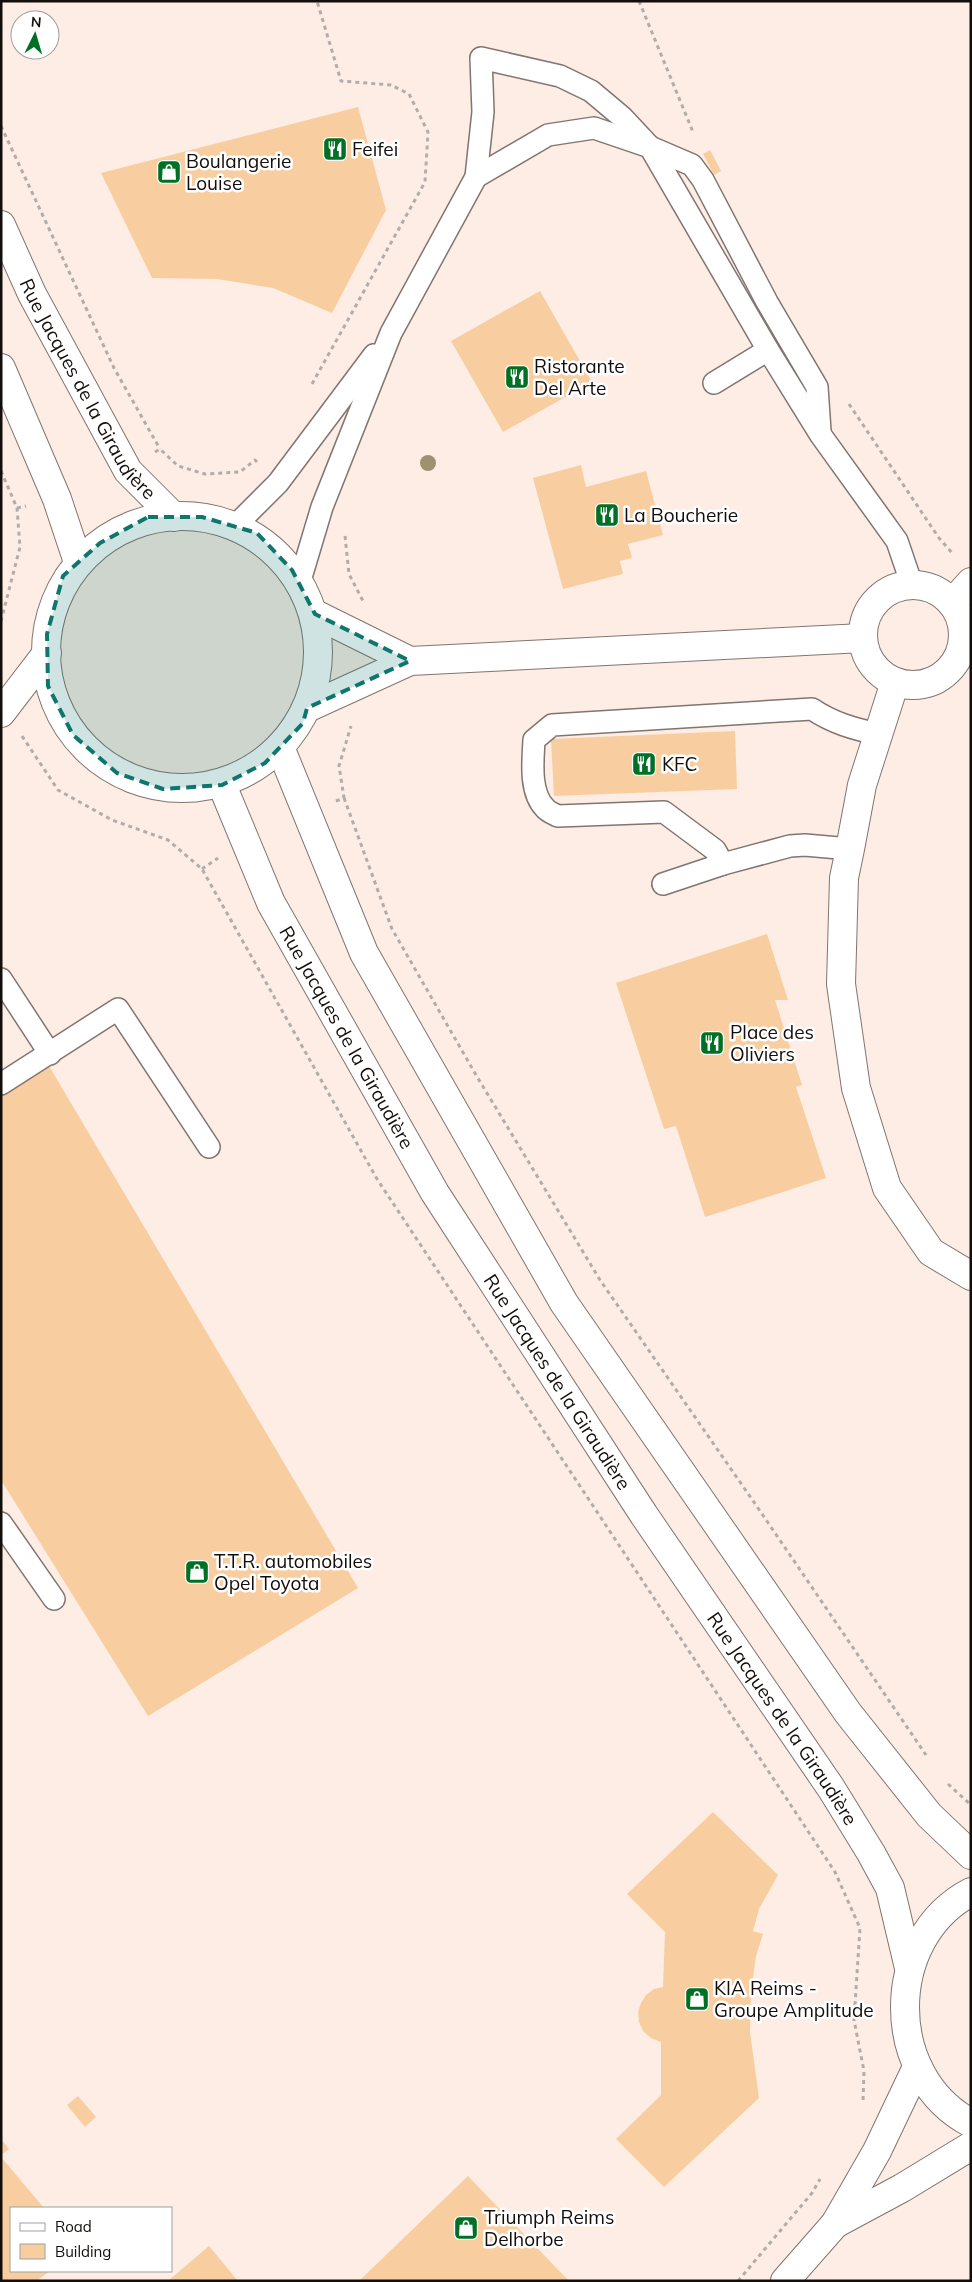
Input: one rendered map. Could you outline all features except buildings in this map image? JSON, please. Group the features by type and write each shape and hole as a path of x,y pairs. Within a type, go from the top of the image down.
{"street":[{"name":"Rue Jacques de la Giraudière","path":"1,225 32,294 128,471 174,517"},
{"path":"1,368 57,499 78,562"},
{"path":"148,517 202,517 257,533 292,570 299,584 315,614 319,672 302,723 265,763 222,785 163,789 117,773 73,735 48,686 47,634 63,576 100,543 148,517"},
{"path":"952,602 971,582"},
{"path":"912,585 934,589 952,602 961,619 965,656 949,671 933,681 914,686 895,682 879,672 867,656 863,638 866,618 876,601 892,589 912,585"},
{"path":"315,614 410,660"},
{"path":"307,708 410,660 863,638"},
{"path":"3,712 47,653"},
{"path":"895,682 862,785 844,878 840,984 856,1088 888,1188 931,1252 971,1276"},
{"path":"280,747 364,952 564,1303 848,1713 929,1815 971,1855"},
{"name":"Rue Jacques de la Giraudière","path":"222,785 271,903 435,1193 644,1516 831,1788 871,1853 890,1888 909,1968"},
{"path":"971,1892 958,1899 928,1929 909,1968 903,2001 906,2035 917,2066 935,2095 960,2118 971,2123"},
{"path":"784,2281 835,2224 877,2151 917,2066"},
{"path":"835,2224 902,2188 971,2146"}],"lane":[{"path":"299,584 322,508 391,333 476,177 483,112 481,58 560,76 592,91 622,117 650,147 768,350 820,434 897,540 912,585"},
{"path":"476,177 548,135 594,128 650,147 692,165 703,180 767,302 818,387 820,434"},
{"path":"235,526 278,483 391,333"},
{"path":"714,383 768,350"},
{"path":"724,864 715,850 664,812 558,816 544,808 537,795 532,765 534,740 552,725 812,709 828,719 851,729 878,734"},
{"path":"663,884 724,864 790,846 850,848"},
{"path":"1,979 50,1054"},
{"path":"1,1084 118,1009 209,1147"},
{"path":"1,1523 54,1598"}],"path":[{"path":"310,389 425,182 428,132 409,94 391,85 341,82 317,1"},
{"path":"1,126 114,368 160,449 178,466 205,474 240,472 261,454"},
{"path":"128,471 160,449"},
{"path":"255,460 278,483"},
{"path":"1,471 17,508 20,547 1,621"},
{"path":"17,508 57,499"},
{"path":"3,712 58,790 112,820 168,840 202,869 377,1179 835,1872 860,1928 854,2020 864,2071 863,2104"},
{"path":"344,798 392,929 476,1076 589,1263 930,1761"},
{"path":"947,1783 971,1804"}],"highlighted area":[{"path":"148,517 202,517 257,533 292,570 315,614 410,661 307,708 303,723 265,763 222,785 163,789 117,773 73,735 48,686 47,634 63,576 100,543"}],"shaded area":[{"path":"1,1 971,1 971,2281 1,2281"}],"place":[{"name":"Feifei","path":"335,149"},
{"name":"Boulangerie Louise","path":"169,172"},
{"name":"Ristorante Del Arte","path":"517,377"},
{"name":"La Boucherie","path":"607,515"},
{"name":"KFC","path":"644,764"},
{"name":"Place des Oliviers","path":"712,1043"},
{"name":"T.T.R. automobiles Opel Toyota","path":"197,1572"},
{"name":"KIA Reims - Groupe Amplitude","path":"697,1999"},
{"name":"Triumph Reims Delhorbe","path":"466,2228"}]}
